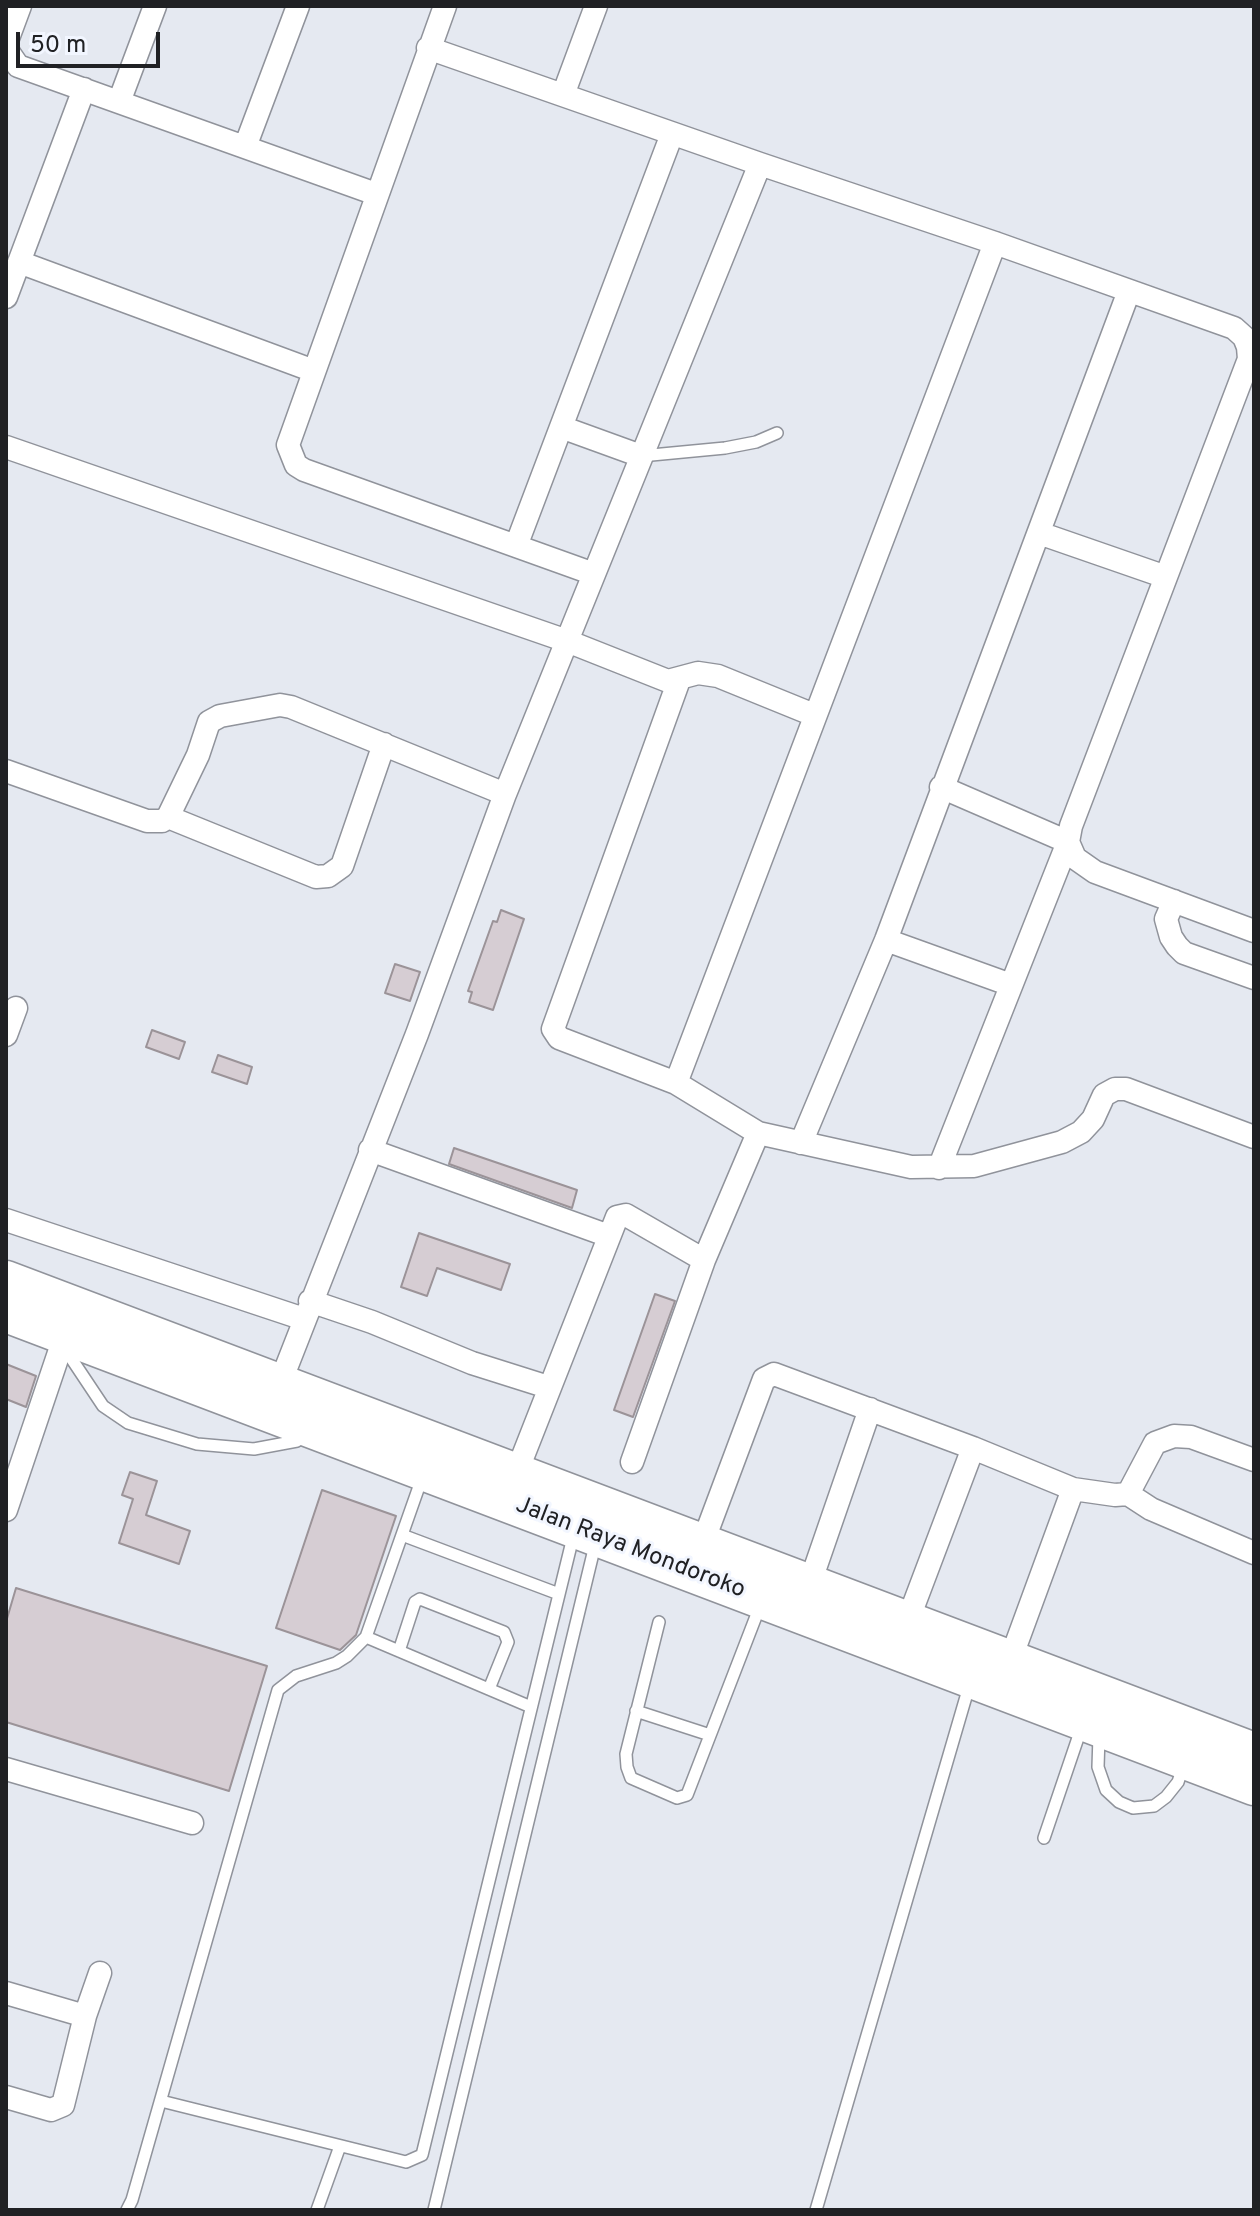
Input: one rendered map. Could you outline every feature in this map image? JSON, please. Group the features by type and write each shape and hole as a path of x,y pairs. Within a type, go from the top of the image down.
{"highway":[{"name":"Jalan Raya Mondoroko","path":"6,1280 67,1329"},
{"name":"Jalan Raya Mondoroko","path":"6,1313 67,1329 274,1398 596,1523 684,1546 768,1584 1092,1713 1186,1760 1254,1786"},
{"name":"Jalan Raya Mondoroko","path":"319,1415 424,1472 511,1488"},
{"name":"Jalan Raya Mondoroko","path":"768,1584 810,1583 908,1620 994,1676"},
{"name":"Jalan Raya Mondoroko","path":"1092,1713 1254,1752"}],"street":[{"path":"20,6 7,41 11,58 18,66 376,194"},
{"path":"119,102 155,6"},
{"path":"245,147 298,6"},
{"path":"445,6 288,445 296,465 594,574"},
{"path":"563,95 596,6"},
{"path":"428,48 995,243 1234,328 1244,337 1249,359 1071,826 1068,842 939,1168"},
{"path":"6,297 84,89"},
{"path":"516,546 672,134"},
{"path":"274,1398 417,1034 505,794 760,164"},
{"path":"676,1083 995,243"},
{"path":"19,262 314,371"},
{"path":"801,1143 886,940 1129,291"},
{"path":"561,427 641,456"},
{"path":"6,447 567,641 668,681 698,673 718,676 814,715"},
{"path":"1039,533 1166,577"},
{"path":"679,680 553,1029 559,1038 676,1083 758,1133 911,1167 974,1166 1062,1142 1081,1132 1093,1119 1104,1095 1115,1089 1126,1089 1254,1137"},
{"path":"6,771 147,821 162,821 168,817 198,755 209,722 220,716 280,705 505,794"},
{"path":"168,817 316,877 328,876 342,866 384,744"},
{"path":"941,787 1068,842 1075,858 1095,872 1254,931"},
{"path":"1174,901 1166,919 1171,937 1184,953 1254,978"},
{"path":"886,940 1011,985"},
{"path":"6,1035 16,1008"},
{"path":"632,1462 708,1251 758,1133"},
{"path":"370,1150 609,1236"},
{"path":"511,1488 617,1217 626,1215 708,1251"},
{"path":"6,1220 307,1310 372,1322 472,1363 548,1387"},
{"path":"6,1510 67,1329"},
{"path":"684,1546 764,1379 774,1374 1073,1489 1128,1494 1151,1509 1254,1553"},
{"path":"810,1583 870,1409"},
{"path":"1128,1494 1160,1439 1191,1437 1254,1460"},
{"path":"908,1620 973,1448"},
{"path":"994,1676 1073,1489"},
{"path":"6,1769 192,1823"},
{"path":"6,2097 51,2110 63,2105 85,2016 100,1973"},
{"path":"6,1993 85,2016"}],"lane":[{"path":"641,456 725,448 756,442 777,433"},
{"path":"67,1329 87,1385 103,1406 128,1423 197,1444 254,1449 297,1441 319,1415"},
{"path":"127,2210 278,1690 296,1676 336,1663 366,1637 424,1472"},
{"path":"161,2101 406,2162 422,2155 559,1594 596,1523"},
{"path":"434,2210 596,1523"},
{"path":"402,1535 559,1594"},
{"path":"659,1622 626,1754 627,1767 631,1778 677,1798 687,1795 768,1584"},
{"path":"399,1651 415,1602 420,1599 504,1632 508,1642 489,1689"},
{"path":"366,1637 531,1707"},
{"path":"816,2210 994,1676"},
{"path":"636,1711 710,1735"},
{"path":"1092,1713 1098,1767 1106,1790 1119,1802 1133,1808 1154,1806 1178,1782 1186,1760"},
{"path":"1044,1838 1092,1713"},
{"path":"317,2210 340,2146"}],"building":[{"path":"501,910 524,919 493,1010 469,1002 472,992 468,991 493,921 497,922"},
{"path":"395,964 420,972 410,1001 385,993"},
{"path":"152,1030 185,1042 179,1059 146,1047"},
{"path":"218,1055 252,1067 247,1084 212,1072"},
{"path":"454,1148 577,1190 572,1208 449,1164"},
{"path":"419,1233 510,1264 501,1290 437,1268 427,1296 401,1287"},
{"path":"655,1294 675,1301 633,1417 614,1410"},
{"path":"6,1364 36,1376 26,1407 6,1399"},
{"path":"130,1472 157,1481 146,1515 190,1531 179,1564 119,1543 133,1499 122,1495"},
{"path":"322,1490 396,1516 356,1635 340,1650 276,1628"},
{"path":"16,1588 267,1666 229,1791 6,1722 6,1622"}]}
